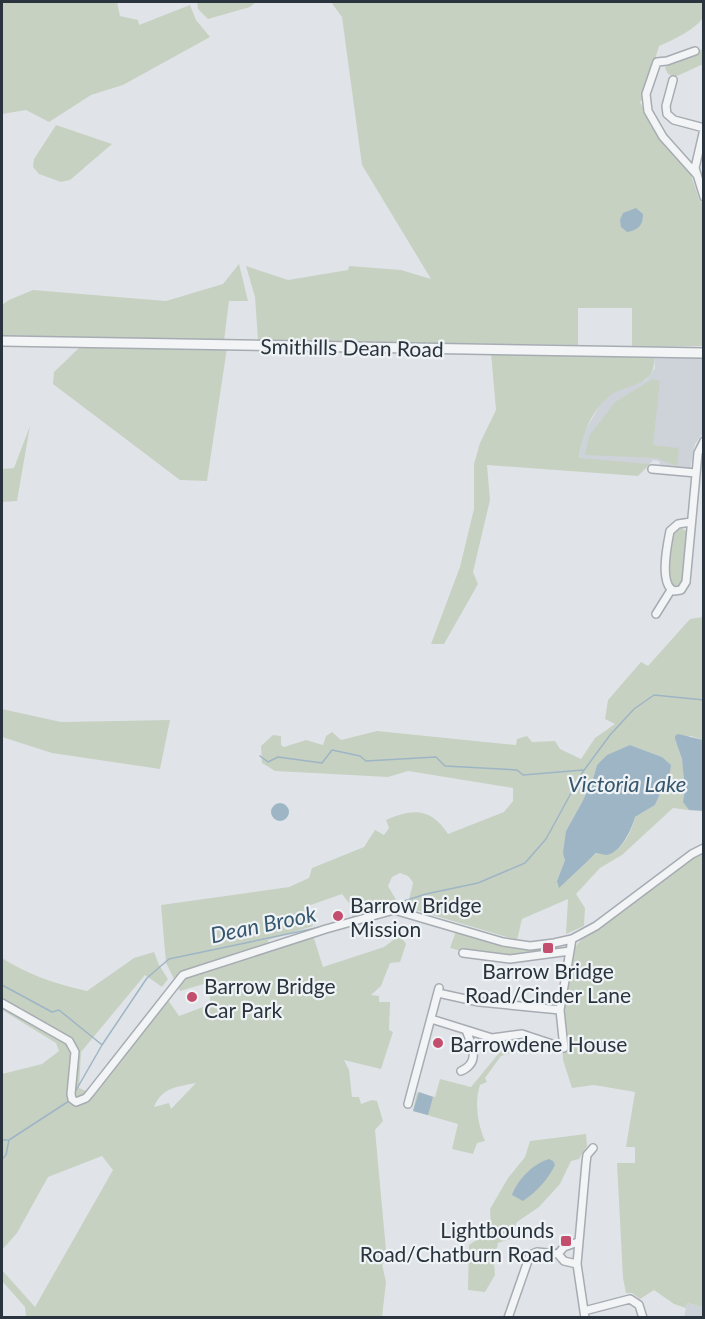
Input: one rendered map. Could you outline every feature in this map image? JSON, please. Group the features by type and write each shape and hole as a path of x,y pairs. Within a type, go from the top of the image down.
{"street":[{"path":"695,51 667,61 660,59 655,64 646,103 663,137 697,175"},
{"path":"673,80 666,106 667,114 674,120 704,128 696,164 704,197"},
{"name":"Smithills Dean Road","path":"2,341 704,353"},
{"path":"671,590 681,590 686,582 698,453 704,441"},
{"path":"652,469 696,473"},
{"path":"671,590 665,579 670,531 678,524 691,522"},
{"path":"656,614 671,590"},
{"path":"2,1003 68,1040 75,1052 71,1094 76,1102 86,1098 92,1092 183,975 326,929 394,910 517,945 542,945 572,939 608,918 704,848"},
{"path":"431,1019 492,1038 522,1034 564,1048 560,1010 572,939"},
{"path":"463,953 510,959 570,951"},
{"path":"408,1104 438,991 479,1002 560,1010"},
{"path":"461,1071 471,1064 474,1055 466,1030"},
{"path":"593,1148 587,1155 577,1264 585,1315 630,1299 639,1305 643,1317"},
{"path":"558,1254 564,1247 579,1242"},
{"path":"508,1317 530,1255 537,1252 558,1254 564,1261 577,1264"}],"shaded area":[{"path":"654,357 703,358 703,433 695,444 690,469 661,466 659,461 653,460 650,464 645,464 579,459 583,434 600,405 607,397 620,389 646,380 655,368"},
{"path":"687,1303 703,1307 703,1317 684,1318"}],"green space":[{"path":"2,2 117,2 120,16 138,20 139,25 190,5 196,20 210,37 123,85 91,95 49,122 26,110 2,114"},
{"path":"197,2 256,2 250,7 208,19 198,9"},
{"path":"331,2 703,2 704,14 697,25 659,46 644,97 640,102 652,126 691,175 703,205 703,346 632,347 632,308 578,308 578,345 258,340 255,297 246,266 288,280 348,270 349,266 401,270 431,279 362,165 342,17"},
{"path":"703,49 703,66 675,77 668,74 665,68 669,63"},
{"path":"56,125 112,144 70,180 61,182 39,174 33,167 34,159"},
{"path":"239,264 248,301 229,301 224,341 2,336 2,305 33,290 166,301 223,284"},
{"path":"81,346 227,348 207,481 180,480 53,384 54,372"},
{"path":"491,353 654,357 653,368 645,380 614,393 600,405 584,434 579,458 650,464 638,476 487,465 490,500 473,572 478,584 444,644 431,644 460,567 474,509 474,464 480,443 496,410"},
{"path":"653,379 660,381 653,445 679,448 677,466 656,458 585,455 589,436 615,402"},
{"path":"30,426 17,501 2,502 2,469 14,468"},
{"path":"679,527 688,535 683,581 679,588 673,588 668,578 672,533"},
{"path":"703,617 703,740 691,736 675,739 685,777 684,802 689,810 703,812 673,808 622,855 600,868 576,894 585,908 584,926 566,934 568,899 522,919 517,940 409,908 413,882 408,876 400,873 392,877 388,886 399,905 353,919 349,903 342,894 308,906 313,926 268,940 271,952 313,935 323,967 384,947 400,935 406,944 400,962 390,963 381,986 371,995 379,996 379,1002 390,1002 389,1030 393,1032 381,1069 344,1060 349,1070 352,1097 359,1097 361,1104 372,1100 377,1101 383,1121 375,1130 387,1261 382,1264 386,1282 382,1317 26,1317 25,1307 2,1281 2,1270 35,1307 113,1170 102,1156 48,1177 17,1233 2,1250 2,1074 42,1064 59,1051 56,1043 2,1010 2,958 43,978 87,991 134,958 154,952 168,979 162,987 145,975 81,1052 79,1088 93,1094 168,1000 179,1016 211,1004 207,983 180,991 166,963 161,905 289,887 309,878 312,868 364,847 375,830 384,835 389,828 386,820 405,813 428,815 442,825 448,834 504,812 513,801 513,788 408,771 388,777 275,771 262,763 261,746 273,735 281,736 281,745 284,747 306,740 323,745 326,736 332,732 341,740 377,731 516,745 517,739 527,736 532,742 555,741 560,749 581,759 595,738 615,724 605,719 608,700 641,662 648,666 690,619","holes":["630,745 662,757 668,785 660,794 655,805 635,817 627,838 617,849 604,854 597,853 557,881 565,860 566,831 592,782 597,765","196,1083 171,1109 169,1103 154,1107 157,1100 166,1092 176,1087"]},
{"path":"2,709 61,722 170,720 160,769 52,753 2,737"},
{"path":"703,851 703,1307 687,1303 686,1308 674,1304 654,1290 640,1299 632,1293 626,1293 623,1278 617,1163 635,1163 635,1147 626,1147 635,1092 594,1085 572,1088 563,1060 560,1010 571,945 576,946 581,940"},
{"path":"456,931 516,947 551,950 500,955 463,951 450,948"},
{"path":"520,1039 518,1044 511,1045 511,1053 501,1056 485,1078 487,1082 480,1085 477,1099 478,1113 485,1141 477,1143 473,1154 452,1149 458,1124 413,1111 417,1092 435,1097 440,1079 471,1087 504,1047 505,1040"},
{"path":"586,1134 587,1146 579,1159 571,1161 560,1184 539,1207 517,1222 510,1239 498,1243 494,1262 495,1275 485,1292 468,1290 469,1245 491,1230 490,1209 508,1178 525,1157 530,1141"}],"water":[{"path":"636,208 643,214 642,222 637,229 627,232 621,227 620,220 623,213"},
{"path":"678,734 703,740 703,811 689,810 683,802 685,789 682,759 675,739"},
{"name":"Victoria Lake","path":"630,745 662,757 671,765 668,785 660,794 655,805 635,817 621,846 611,854 596,853 559,888 557,881 565,860 563,853 566,831 592,782 597,765 607,755"},
{"path":"280,803 286,806 289,812 286,818 280,821 274,818 271,812 274,806"},
{"path":"419,1092 433,1097 428,1115 413,1111"},
{"path":"549,1159 555,1165 537,1189 523,1201 512,1195 518,1183 527,1173 537,1164"}],"waterway":[{"name":"Dean Brook","path":"329,925 426,894 478,883 525,863 546,839 582,773 610,735 634,709 654,695 704,700"},
{"path":"260,756 268,762 278,757 322,763 332,750 360,756 366,761 436,757 445,766 517,770 523,775 583,770"},
{"name":"Dean Brook","path":"75,1092 102,1045 147,978 169,959 321,927"},
{"path":"2,985 52,1012 59,1010 101,1044"},
{"name":"Dean Brook","path":"2,1140 9,1140 69,1101"},
{"path":"2,1159 6,1155 9,1140"}],"place":[{"name":"Barrow Bridge Mission","path":"338,916"},
{"name":"Barrow Bridge Road/Cinder Lane","path":"548,948"},
{"name":"Barrow Bridge Car Park","path":"192,997"},
{"name":"Barrowdene House","path":"438,1043"},
{"name":"Lightbounds Road/Chatburn Road","path":"566,1241"}]}
